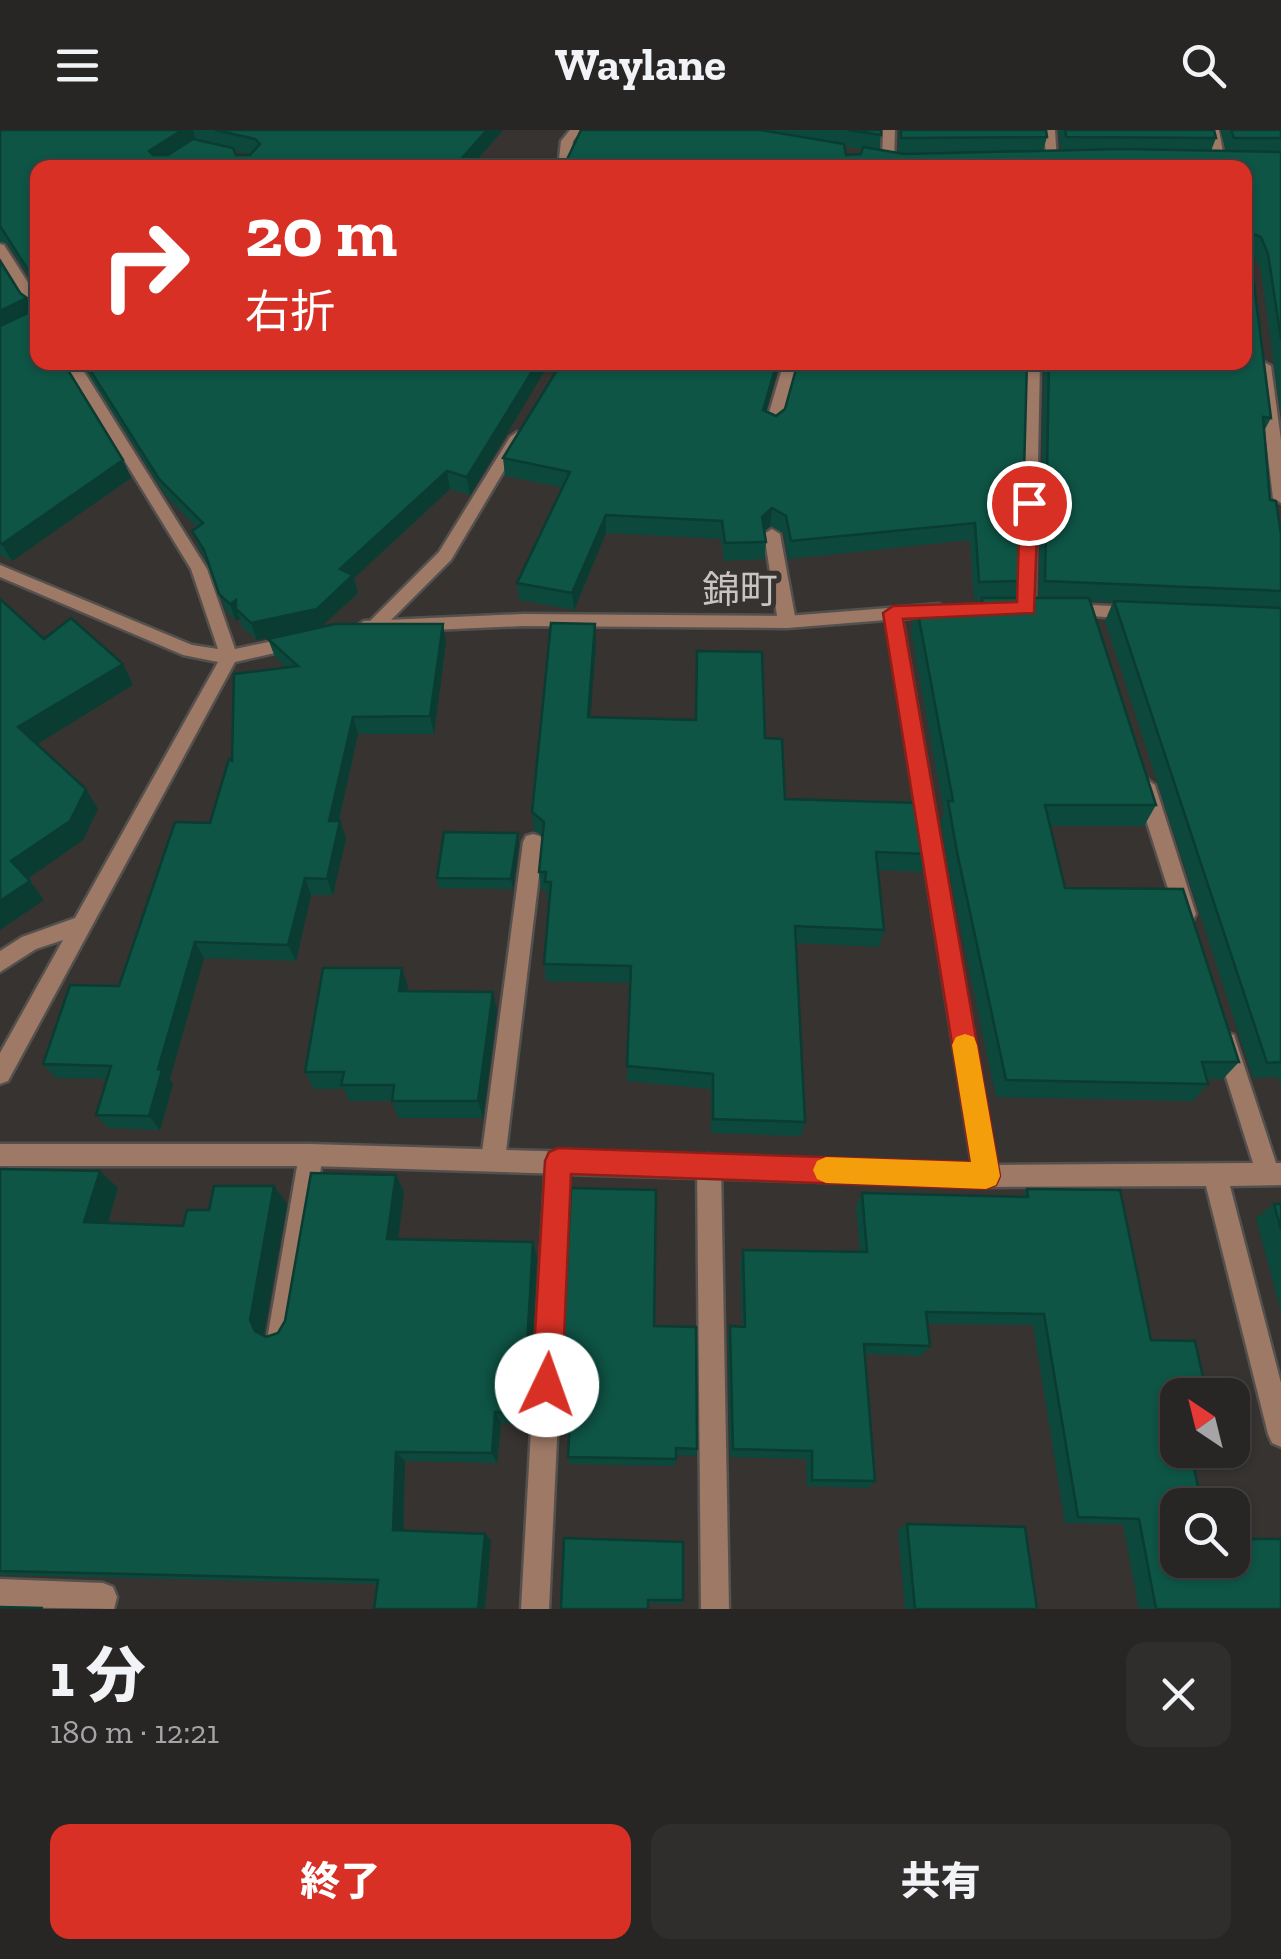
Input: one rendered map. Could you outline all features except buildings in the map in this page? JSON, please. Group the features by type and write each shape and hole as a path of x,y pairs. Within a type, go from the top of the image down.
{"street":[{"path":"565,160 568,142 576,130"},
{"path":"889,130 894,160"},
{"path":"1049,130 1054,160"},
{"path":"1213,130 1215,160"},
{"path":"871,158 882,160"},
{"path":"1034,160 1069,160"},
{"path":"0,248 30,296"},
{"path":"1262,348 1281,498"},
{"path":"0,1074 228,656 199,569 76,370"},
{"path":"772,426 789,370"},
{"path":"1033,370 1018,608 1093,621 1147,614"},
{"path":"377,624 444,556 523,427"},
{"path":"772,534 788,622"},
{"path":"0,571 189,651 228,656 377,624 523,620 788,622 958,610"},
{"path":"893,613 986,1176"},
{"path":"1138,761 1191,930"},
{"path":"493,1160 533,842"},
{"path":"0,963 29,942 83,924"},
{"path":"0,1155 311,1155 986,1176 1275,1174 1221,1024"},
{"path":"281,1334 311,1155"},
{"path":"535,1609 558,1161"},
{"path":"709,1165 715,1609"},
{"path":"1215,1174 1281,1434"},
{"path":"0,1594 103,1597 100,1609"}],"slow traffic":[{"path":"826,1170 986,1176 965,1045"}],"district":[{"name":"錦町","path":"740,590"}],"route":[{"path":"547,1385 558,1161 986,1176 893,613 1027,608 1029,503"}]}
